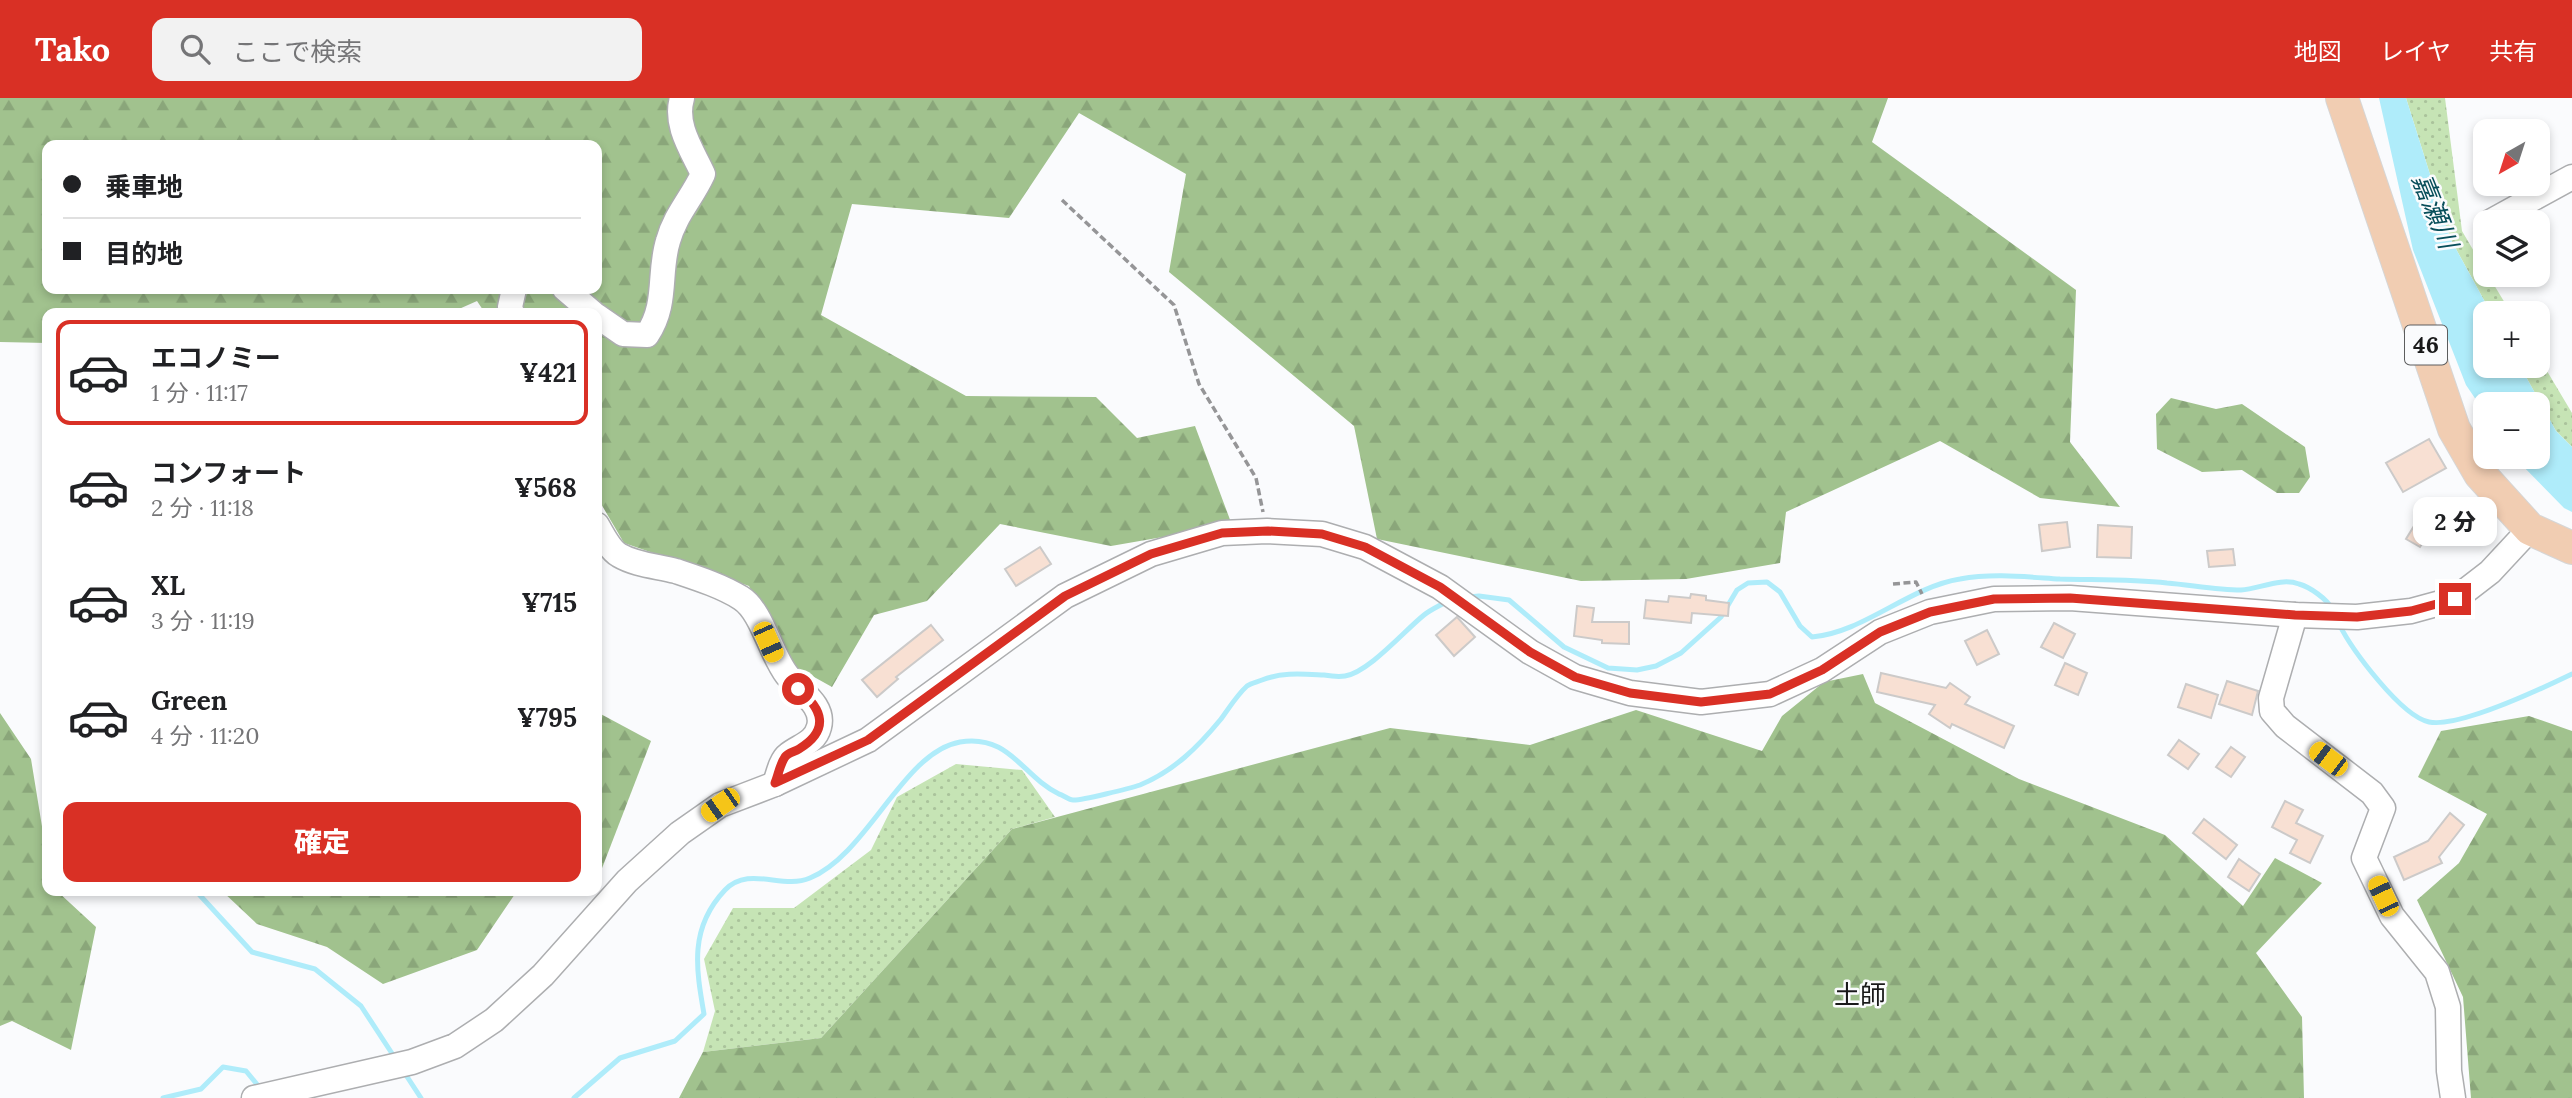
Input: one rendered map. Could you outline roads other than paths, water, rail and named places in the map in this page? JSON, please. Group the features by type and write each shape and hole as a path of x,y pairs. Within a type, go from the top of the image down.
{"main road":[{"name":"46","path":"2342,98 2454,429 2480,474 2530,529 2572,548"}],"street":[{"path":"602,320 623,334 647,335 657,321 666,245 674,220 694,194 703,174 680,125 678,111 682,98"},
{"path":"2512,210 2572,177"},
{"path":"571,294 587,308"},
{"path":"254,1098 412,1062 455,1046 494,1020 543,975 627,881 680,833 720,805 868,740 1065,596 1151,554 1222,533 1268,531 1322,534 1365,547 1440,587 1530,652 1575,677 1630,693 1701,702 1770,694 1822,670 1880,632 1930,612 1994,599 2070,598 2357,617 2411,611 2455,599 2490,572 2530,529"},
{"path":"602,532 617,554 705,582 743,599 755,614 785,674 819,712 820,726 815,737 786,756 775,783"},
{"path":"2300,615 2271,698 2272,711 2285,726 2372,793 2383,808 2364,858 2392,916 2437,972 2448,1007 2449,1072 2453,1098"}],"water":[{"name":"嘉瀬川","path":"2379,98 2406,98 2450,238 2473,280 2473,287 2477,287 2484,301 2473,301 2473,378 2527,378 2534,392 2473,392 2473,395 2466,385 2413,250"},
{"path":"2550,420 2556,431 2572,447 2572,512 2564,508 2526,469 2550,469"}],"waterway":[{"path":"1469,597 1509,600 1564,647 1608,668 1637,670 1656,666 1681,653 1721,617 1737,590 1748,583 1767,582 1780,592 1800,626 1812,637 1849,627 1941,584 1985,576 2141,581 2241,590 2292,582 2313,591 2332,609"},
{"path":"574,1098 620,1058 675,1041 704,1014 698,965 700,934 713,904 725,890 744,879 799,881 831,866 850,848 903,783 921,764 940,750 960,742 991,744 1004,750 1046,786 1071,800 1135,787 1164,773 1185,757 1249,685 1285,675 1345,676 1354,673 1375,659 1424,615 1446,602"},
{"path":"2339,624 2378,680 2405,708 2429,722 2443,722 2480,713 2572,674"},
{"path":"201,896 252,952 315,969 361,1006 395,1058"},
{"path":"163,1098 201,1089 223,1067 246,1071 260,1088"},
{"path":"404,1072 421,1098"}],"district":[{"name":"土師","path":"1860,995"}]}
